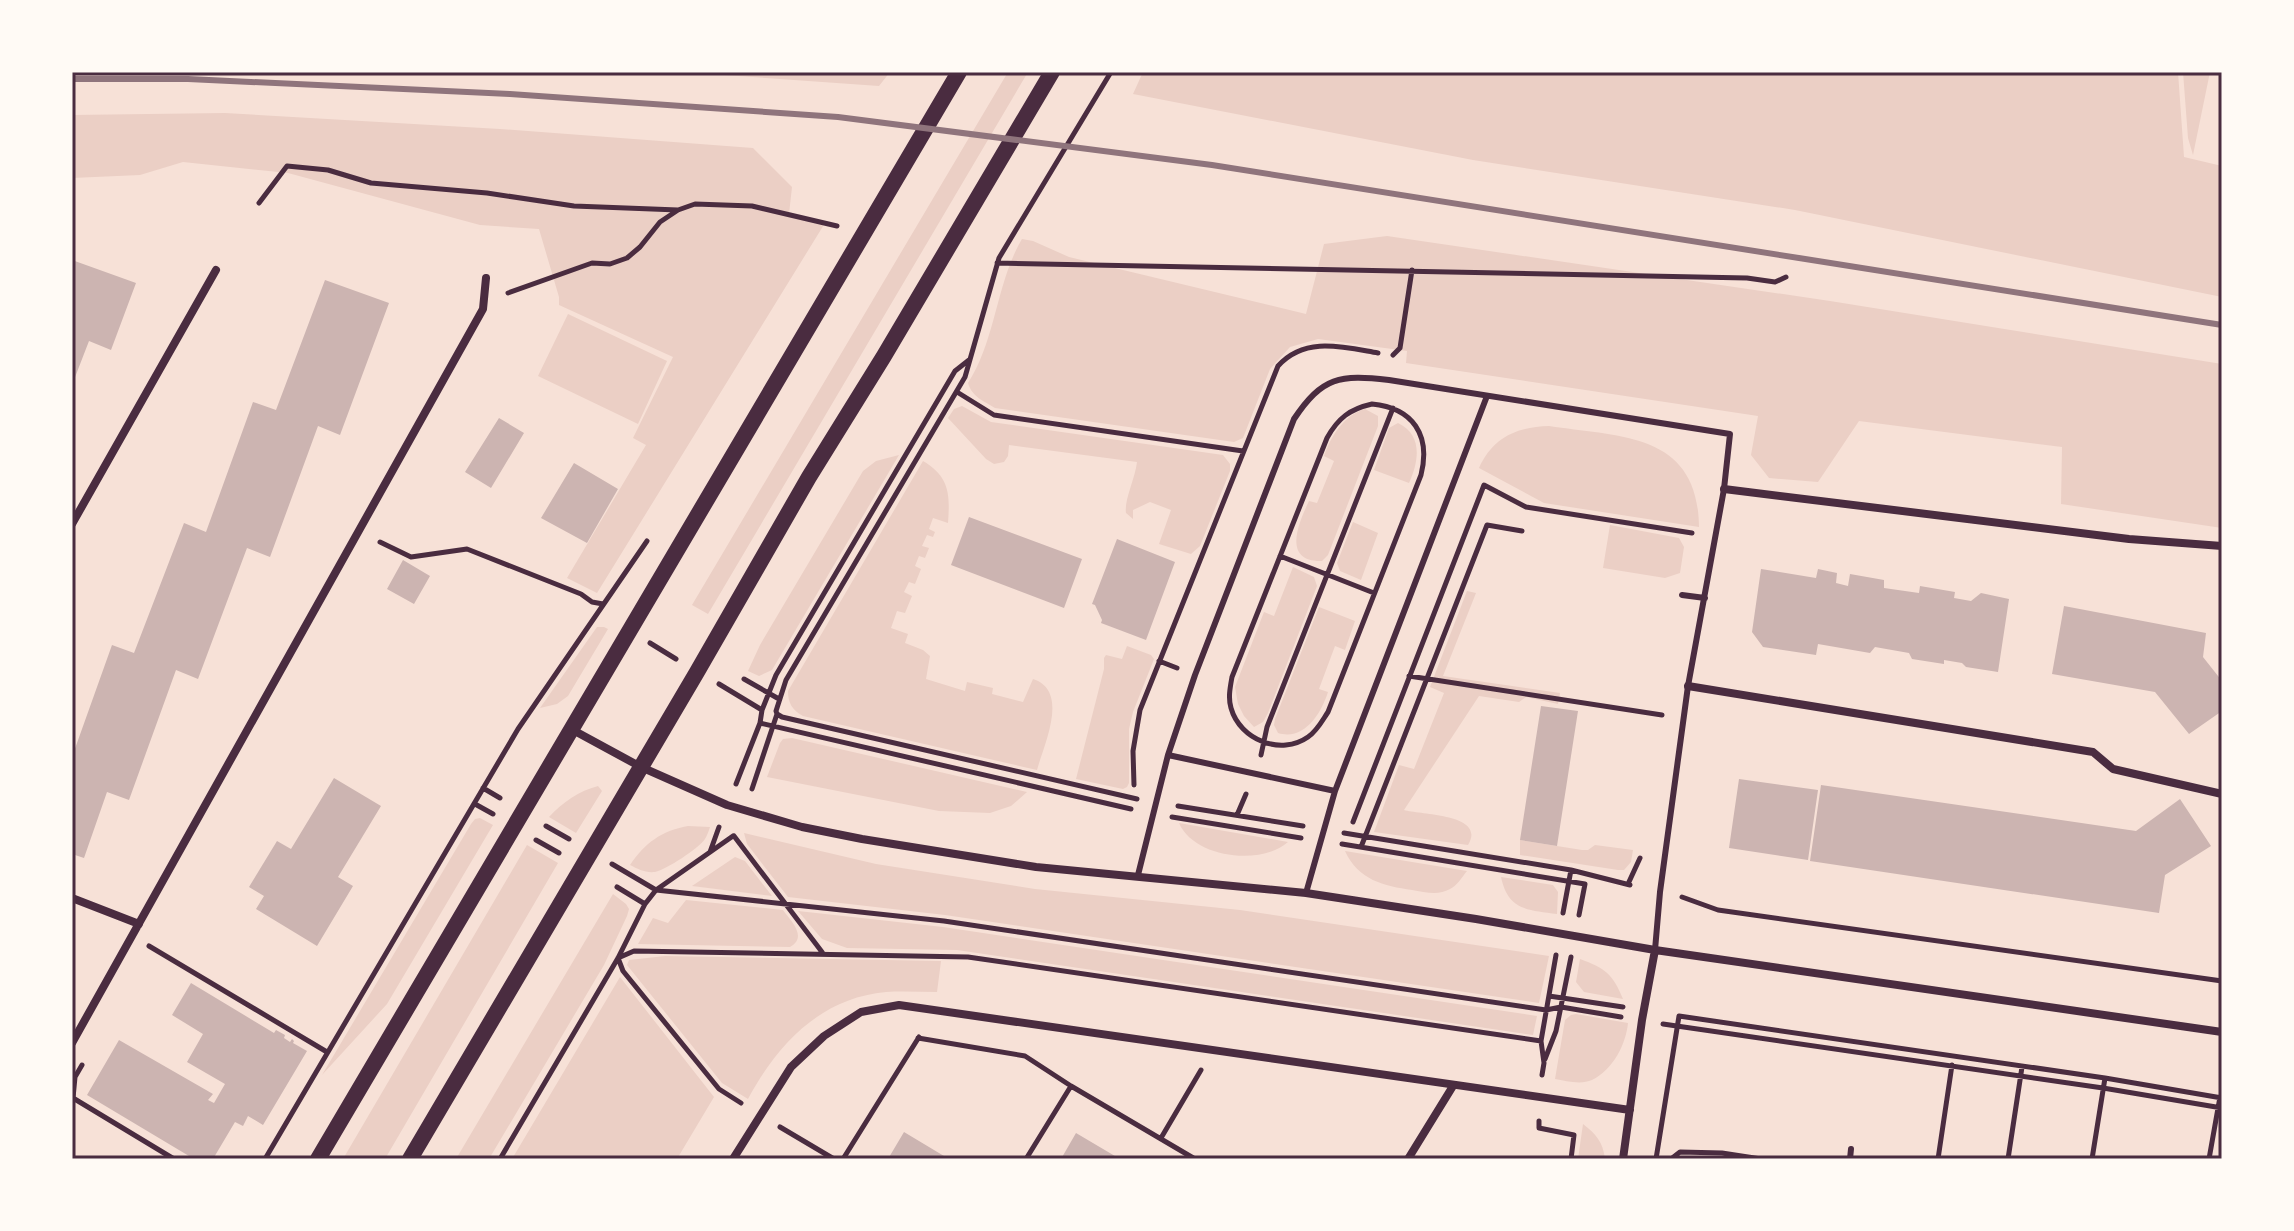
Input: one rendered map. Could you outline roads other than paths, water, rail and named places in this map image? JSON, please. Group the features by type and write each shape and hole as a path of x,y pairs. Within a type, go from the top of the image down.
{"main road":[{"path":"318,1159 959,72"},
{"path":"410,1159 809,477 878,367 1052,72"}],"street":[{"path":"72,524 216,270"},
{"path":"72,1043 483,309 486,278"},
{"path":"1724,489 2129,539 2222,546"},
{"path":"1688,686 2093,752 2113,769 2222,794"},
{"path":"571,729 641,767 743,810 802,827 949,854 1036,867 1306,893 1655,950 2222,1032"},
{"path":"72,898 139,924"},
{"path":"1623,1159 1655,950"},
{"path":"733,1159 791,1067 824,1036 861,1012 899,1005 1630,1110"},
{"path":"1408,1159 1453,1086"}],"lane":[{"path":"1138,875 1168,755 1195,675 1294,419 1308,398 1322,386 1339,379 1366,377 1730,434 1724,489 1688,686 1655,950"},
{"path":"1306,893 1335,791 1487,396"},
{"path":"1682,595 1705,598"},
{"path":"1168,755 1335,791"},
{"path":"1850,1159 1851,1149"}],"railway":[{"path":"72,79 188,79 510,94 838,117 1212,165 2222,325"}]}
